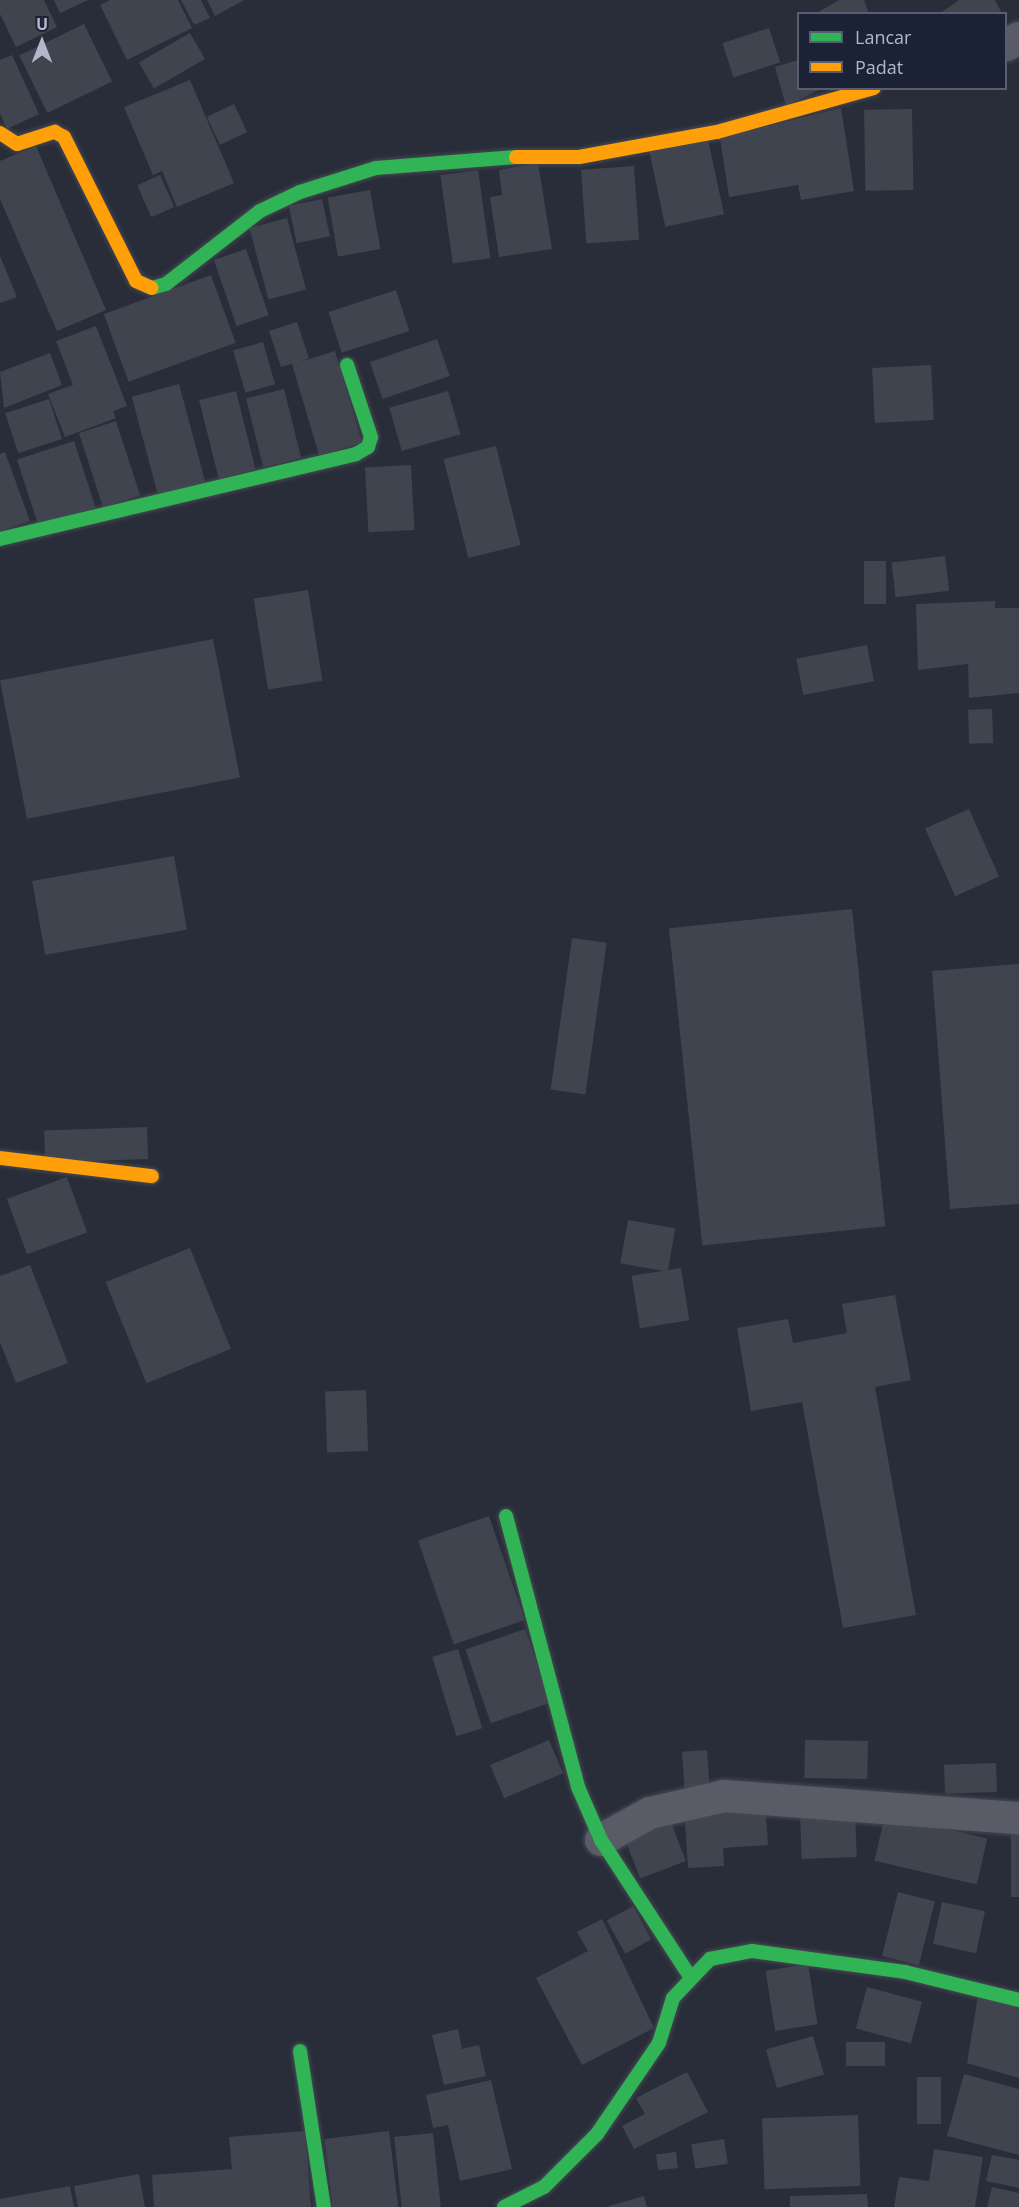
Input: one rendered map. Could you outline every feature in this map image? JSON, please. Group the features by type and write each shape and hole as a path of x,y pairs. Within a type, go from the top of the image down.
{"street":[{"path":"0,133 17,144 55,132 64,137 136,281 150,288 166,284 260,211 300,192 376,168 479,157 579,157 717,132 866,90"},
{"path":"0,539 356,454 368,447 371,437 347,365"},
{"path":"0,1158 152,1176"},
{"path":"506,1516 578,1787 601,1840 689,1975"},
{"path":"601,1840 650,1813 724,1796 1019,1818"},
{"path":"504,2207 544,2187 597,2134 659,2043 673,1998 689,1975 710,1959 752,1951 905,1972 1019,2000"},
{"path":"300,2051 324,2207"}],"building":[{"path":"0,0 44,0 57,27 16,47 0,14"},
{"path":"54,0 88,0 60,13"},
{"path":"110,0 178,0 192,28 127,60 100,5"},
{"path":"181,0 201,0 210,18 194,25"},
{"path":"207,0 244,0 215,16"},
{"path":"839,0 864,0 868,12 818,12"},
{"path":"959,0 995,0 1001,12 942,12"},
{"path":"84,24 112,82 47,113 19,56"},
{"path":"769,28 780,62 734,77 722,43"},
{"path":"190,33 205,59 154,88 139,62"},
{"path":"12,55 39,114 7,129 0,114 0,60"},
{"path":"797,60 797,90 819,90 786,106 775,67"},
{"path":"190,80 234,183 177,207 162,171 153,175 124,107"},
{"path":"234,104 247,132 220,145 207,117"},
{"path":"841,108 854,191 801,200 798,185 729,197 720,138"},
{"path":"912,109 913,190 865,191 864,110"},
{"path":"708,139 724,214 665,227 649,151"},
{"path":"36,146 106,310 57,331 0,199 0,161"},
{"path":"538,163 552,249 499,257 490,197 502,195 499,170"},
{"path":"634,166 639,240 586,244 581,170"},
{"path":"478,170 490,258 453,263 440,175"},
{"path":"160,175 174,207 151,217 137,185"},
{"path":"370,190 380,249 338,257 328,197"},
{"path":"322,199 330,236 297,243 289,206"},
{"path":"287,218 306,289 268,300 249,228"},
{"path":"246,249 269,315 237,326 214,260"},
{"path":"0,256 17,297 0,303"},
{"path":"211,275 236,343 129,382 104,314"},
{"path":"396,290 409,331 342,353 328,312"},
{"path":"297,322 309,358 300,362 335,351 362,443 319,455 292,364 281,367 269,331"},
{"path":"96,326 127,406 113,411 116,418 65,437 48,394 73,385 56,341"},
{"path":"437,339 450,376 383,399 370,362"},
{"path":"263,342 275,384 245,393 233,351"},
{"path":"50,353 62,385 4,408 0,372"},
{"path":"931,365 934,420 875,423 872,368"},
{"path":"179,384 205,483 158,495 132,397"},
{"path":"284,389 301,458 263,467 246,398"},
{"path":"236,391 256,470 219,479 199,400"},
{"path":"448,391 460,434 402,451 389,408"},
{"path":"49,399 62,439 18,453 5,413"},
{"path":"116,421 140,495 103,507 79,433"},
{"path":"74,441 96,508 39,526 17,460"},
{"path":"496,446 521,545 468,558 444,459"},
{"path":"5,452 30,521 0,531 0,454"},
{"path":"411,465 414,530 368,532 365,467"},
{"path":"945,556 949,591 896,597 891,563"},
{"path":"864,561 886,561 886,604 864,604"},
{"path":"308,590 322,681 268,689 254,599"},
{"path":"995,601 995,608 1019,608 1019,693 969,698 968,664 918,670 916,604"},
{"path":"213,639 240,777 27,819 0,680"},
{"path":"867,645 874,681 803,695 796,659"},
{"path":"992,709 993,743 969,744 968,710"},
{"path":"969,809 999,877 955,896 925,829"},
{"path":"174,856 187,930 45,955 32,881"},
{"path":"852,909 885,1226 702,1245 669,928"},
{"path":"572,938 607,943 585,1094 551,1090"},
{"path":"1019,964 1019,1204 950,1209 932,971"},
{"path":"147,1127 148,1159 45,1163 44,1131"},
{"path":"67,1177 87,1232 27,1254 7,1199"},
{"path":"628,1220 675,1228 668,1272 620,1263"},
{"path":"190,1248 231,1349 146,1383 106,1282"},
{"path":"30,1265 68,1363 16,1383 0,1342 0,1276"},
{"path":"681,1268 689,1320 640,1328 632,1276"},
{"path":"895,1295 911,1380 875,1387 916,1615 843,1628 802,1402 751,1411 737,1328 788,1319 793,1343 847,1333 842,1304"},
{"path":"366,1390 368,1451 327,1452 325,1391"},
{"path":"489,1516 525,1620 454,1644 418,1540"},
{"path":"525,1629 550,1703 491,1723 465,1650"},
{"path":"458,1649 482,1728 456,1736 432,1657"},
{"path":"549,1740 563,1773 504,1798 490,1765"},
{"path":"805,1740 868,1741 867,1779 804,1778"},
{"path":"707,1750 710,1791 685,1793 682,1752"},
{"path":"996,1763 997,1792 945,1794 944,1765"},
{"path":"765,1800 768,1845 723,1848 724,1866 688,1868 684,1805"},
{"path":"855,1810 857,1857 802,1859 800,1812"},
{"path":"885,1815 987,1839 977,1884 874,1861"},
{"path":"669,1817 686,1861 640,1878 623,1835"},
{"path":"1011,1826 1019,1826 1019,1897 1011,1897"},
{"path":"898,1892 935,1901 919,1965 882,1956"},
{"path":"942,1902 985,1911 976,1953 933,1944"},
{"path":"633,1906 651,1939 625,1954 607,1921"},
{"path":"602,1919 654,2028 582,2065 536,1978 588,1951 577,1932"},
{"path":"808,1964 818,2024 775,2031 766,1971"},
{"path":"867,1987 922,2002 911,2043 856,2029"},
{"path":"978,1996 1019,2007 1019,2078 967,2063"},
{"path":"458,2029 462,2049 479,2045 486,2076 444,2085 432,2035"},
{"path":"813,2036 824,2074 777,2088 766,2050"},
{"path":"846,2042 885,2042 885,2066 846,2066"},
{"path":"687,2072 708,2112 634,2149 622,2126 645,2114 636,2098"},
{"path":"964,2074 1019,2089 1019,2155 947,2136"},
{"path":"917,2077 941,2077 941,2124 917,2124"},
{"path":"491,2080 512,2169 460,2181 448,2125 433,2128 426,2095"},
{"path":"858,2115 860,2186 765,2189 762,2118"},
{"path":"305,2131 311,2207 154,2207 152,2175 232,2169 229,2137"},
{"path":"389,2131 398,2207 333,2207 324,2139"},
{"path":"433,2133 441,2207 402,2207 394,2137"},
{"path":"724,2139 728,2164 695,2169 691,2144"},
{"path":"934,2149 983,2157 975,2207 894,2207 899,2177 929,2181"},
{"path":"676,2152 678,2168 658,2170 656,2154"},
{"path":"992,2155 1019,2160 1019,2188 986,2181"},
{"path":"139,2174 145,2207 78,2207 74,2186"},
{"path":"70,2186 74,2207 0,2207 0,2199"},
{"path":"992,2187 1019,2193 1019,2207 987,2207"},
{"path":"867,2194 868,2207 790,2207 790,2196"},
{"path":"644,2196 647,2207 609,2207 609,2206"}],"traffic: fast":[{"path":"152,288 166,284 260,211 300,192 376,168 516,157"},
{"path":"0,539 356,454 368,447 371,437 347,365"},
{"path":"506,1516 578,1787 601,1840 689,1975"},
{"path":"504,2207 544,2187 597,2134 659,2043 673,1998 710,1959 752,1951 905,1972 1019,2000"},
{"path":"300,2051 324,2207"}],"traffic: slow":[{"path":"516,157 579,157 717,132 867,90"},
{"path":"0,133 17,144 55,132 64,137 136,281 152,288"},
{"path":"0,1158 152,1176"}]}
